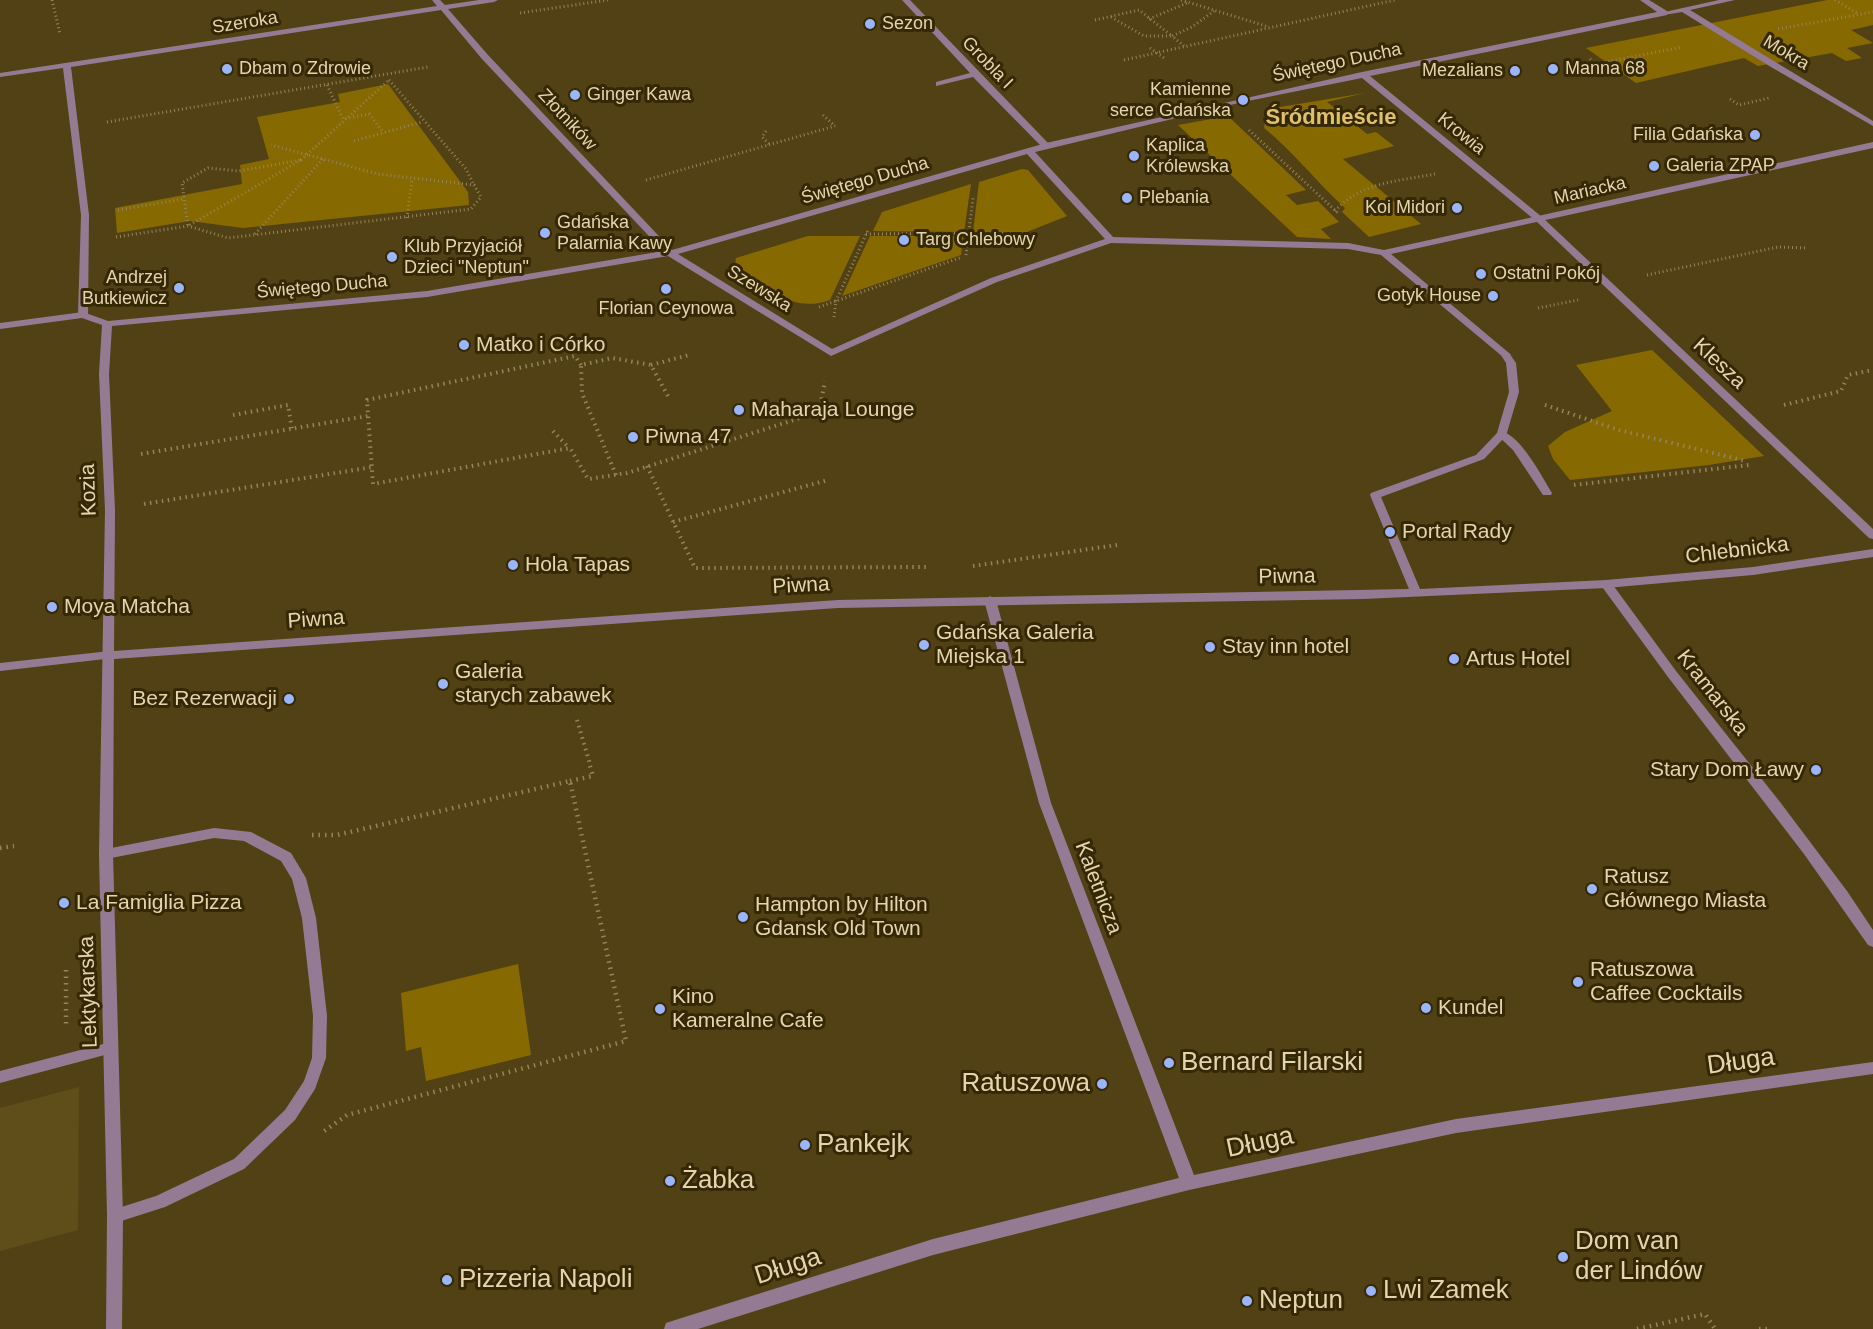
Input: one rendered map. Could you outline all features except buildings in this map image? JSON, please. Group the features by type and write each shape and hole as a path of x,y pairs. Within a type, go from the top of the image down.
{"street":[{"name":"Złotników","path":"436,0 650,235 670,254"},
{"name":"Szeroka","path":"0,75 494,0"},
{"name":"Grobla I","path":"906,0 1046,146"},
{"path":"1644,0 1664,13"},
{"name":"Świętego Ducha","path":"0,326 83,315 107,324 427,294 670,254 1046,146 1362,74 1731,0"},
{"name":"Mokra","path":"1683,9 1873,124"},
{"path":"67,66 85,215 83,315"},
{"path":"939,84 975,74"},
{"name":"Krowia","path":"1362,74 1539,219"},
{"name":"Mariacka","path":"1383,253 1873,145"},
{"path":"1029,151 1111,240 1348,246 1383,253 1506,355 1511,363 1514,392 1502,434 1480,457 1375,495 1416,593"},
{"name":"Klesza","path":"1539,219 1873,535"},
{"name":"Szewska","path":"670,254 831,353 994,280 1111,240"},
{"name":"Kozia","path":"107,324 104,374 110,510 110,655"},
{"path":"1502,434 1516,448 1545,491"},
{"name":"Chlebnicka","path":"1606,584 1753,571 1873,553"},
{"name":"Piwna","path":"0,667 110,655 720,610 990,600 1416,593 1606,584"},
{"name":"Kramarska","path":"1606,584 1660,662 1840,890 1873,941"},
{"name":"Kaletnicza","path":"990,600 1044,803 1189,1183"},
{"name":"Lektykarska","path":"110,655 106,854 115,1216 114,1329"},
{"path":"106,854 214,833 246,836 286,857 299,878 309,918 320,1016 319,1058 310,1084 290,1115 239,1164 159,1202 115,1216"},
{"path":"0,1077 111,1048"},
{"name":"Długa","path":"672,1329 933,1246 1189,1183 1456,1126 1873,1068"}],"path":[{"path":"511,15 608,0"},
{"path":"1181,0 1270,27"},
{"path":"1124,60 1392,0"},
{"path":"1835,0 1858,13"},
{"path":"1149,19 1188,2"},
{"path":"1095,20 1138,10 1185,46"},
{"path":"1110,16 1144,36 1172,36 1192,27 1214,10"},
{"path":"1729,38 1873,12"},
{"path":"1150,48 1164,58"},
{"path":"107,122 428,67"},
{"path":"188,226 228,238 471,209 481,197 466,169 423,122 385,75"},
{"path":"109,238 188,226 269,181 301,160 343,119 364,105 389,80"},
{"path":"327,85 343,119"},
{"path":"343,119 369,114 384,133"},
{"path":"646,180 835,126 823,115"},
{"path":"354,141 423,122"},
{"path":"1245,126 1383,253"},
{"path":"766,131 762,137 770,145"},
{"path":"271,146 308,153 368,172 474,185"},
{"path":"254,235 323,159"},
{"path":"188,226 182,183 208,168 239,171 301,160"},
{"path":"1335,211 1342,201 1367,187 1474,166"},
{"path":"406,218 412,179"},
{"path":"966,255 974,190"},
{"path":"118,210 184,199"},
{"path":"1007,241 1086,213"},
{"path":"836,301 866,234 1028,234"},
{"path":"1645,275 1778,247 1808,248"},
{"path":"779,321 976,252"},
{"path":"581,365 612,358 651,365 689,355"},
{"path":"570,448 373,484 367,400 575,356 581,365 582,393 616,475"},
{"path":"651,365 668,396"},
{"path":"1745,414 1840,391 1848,375 1873,370"},
{"path":"1514,392 1581,420 1757,464 1545,491"},
{"path":"233,416 288,405 292,429"},
{"path":"553,431 570,448 588,479 616,475 819,412"},
{"path":"142,454 368,416"},
{"path":"647,466 695,568 938,567"},
{"path":"140,505 373,467"},
{"path":"673,522 828,480"},
{"path":"972,566 1117,545"},
{"path":"309,834 337,835 592,776 577,720"},
{"path":"318,1135 347,1115 626,1041 570,781"},
{"path":"0,848 15,846"},
{"path":"66,970 66,1005"},
{"path":"1637,1329 1705,1314 1715,1329"},
{"path":"1759,1329 1771,1329"}],"shaded area":[{"path":"1827,0 1873,0 1873,25 1851,30 1873,43 1847,48 1862,58 1846,61 1832,53 1758,66 1744,58 1636,83 1586,48"},
{"path":"388,84 468,192 469,205 243,228 190,221 117,233 115,208 242,184 240,165 269,159 257,117 340,102 338,94"},
{"path":"1365,93 1327,102 1367,134 1376,132 1394,146 1343,159 1421,224 1369,237 1342,212 1345,208 1264,128 1265,122 1280,120 1274,108"},
{"path":"1228,116 1306,190 1286,195 1297,205 1318,201 1339,222 1321,229 1331,239 1297,237 1178,125"},
{"path":"1022,169 1028,170 1067,216 1027,232 973,232 979,182"},
{"path":"971,184 964,232 873,231 882,212"},
{"path":"808,236 860,236 830,300 803,304 791,301 769,290 735,266 736,258"},
{"path":"870,236 963,236 961,255 842,296"},
{"path":"1652,350 1764,456 1709,465 1570,480 1553,459 1548,446 1565,432 1612,411 1576,365"},
{"path":"518,964 531,1055 426,1081 421,1047 406,1051 401,993"},
{"path":"79,1087 78,1230 0,1251 0,1108"}],"place":[{"name":"Sezon","path":"870,24"},
{"name":"Dbam o Zdrowie","path":"227,69"},
{"name":"Manna 68","path":"1553,69"},
{"name":"Mezalians","path":"1515,71"},
{"name":"Ginger Kawa","path":"575,95"},
{"name":"Kamienne serce Gdańska","path":"1243,100"},
{"name":"Filia Gdańska","path":"1755,135"},
{"name":"Kaplica Królewska","path":"1134,156"},
{"name":"Galeria ZPAP","path":"1654,166"},
{"name":"Plebania","path":"1127,198"},
{"name":"Koi Midori","path":"1457,208"},
{"name":"Gdańska Palarnia Kawy","path":"545,233"},
{"name":"Targ Chlebowy","path":"904,240"},
{"name":"Klub Przyjaciół Dzieci \"Neptun\"","path":"392,257"},
{"name":"Ostatni Pokój","path":"1481,274"},
{"name":"Andrzej Butkiewicz","path":"179,288"},
{"name":"Florian Ceynowa","path":"666,289"},
{"name":"Gotyk House","path":"1493,296"},
{"name":"Matko i Córko","path":"464,345"},
{"name":"Maharaja Lounge","path":"739,410"},
{"name":"Piwna 47","path":"633,437"},
{"name":"Portal Rady","path":"1390,532"},
{"name":"Hola Tapas","path":"513,565"},
{"name":"Moya Matcha","path":"52,607"},
{"name":"Gdańska Galeria Miejska 1","path":"924,645"},
{"name":"Stay inn hotel","path":"1210,647"},
{"name":"Artus Hotel","path":"1454,659"},
{"name":"Galeria starych zabawek","path":"443,684"},
{"name":"Bez Rezerwacji","path":"289,699"},
{"name":"Stary Dom Ławy","path":"1816,770"},
{"name":"Ratusz Głównego Miasta","path":"1592,889"},
{"name":"La Famiglia Pizza","path":"64,903"},
{"name":"Hampton by Hilton Gdansk Old Town","path":"743,917"},
{"name":"Ratuszowa Caffee Cocktails","path":"1578,982"},
{"name":"Kundel","path":"1426,1008"},
{"name":"Kino Kameralne Cafe","path":"660,1009"},
{"name":"Bernard Filarski","path":"1169,1063"},
{"name":"Ratuszowa","path":"1102,1084"},
{"name":"Pankejk","path":"805,1145"},
{"name":"Żabka","path":"670,1181"},
{"name":"Dom van der Lindów","path":"1563,1257"},
{"name":"Pizzeria Napoli","path":"447,1280"},
{"name":"Lwi Zamek","path":"1371,1291"},
{"name":"Neptun","path":"1247,1301"}],"district":[{"name":"Śródmieście","path":"1331,118"}]}
